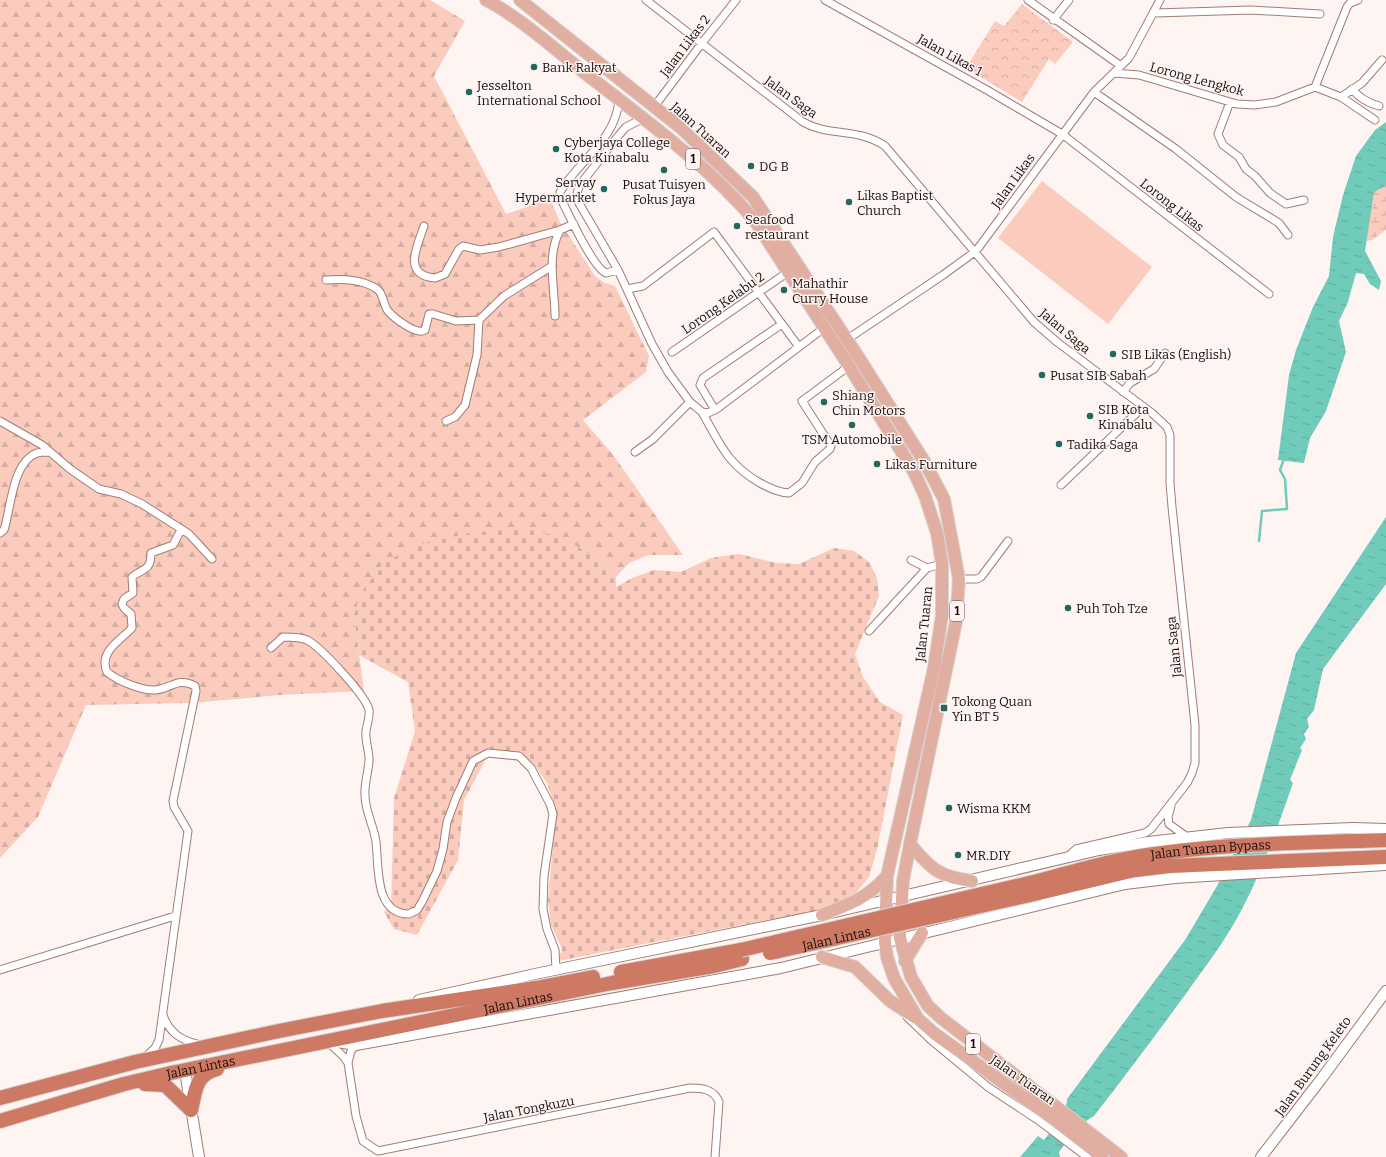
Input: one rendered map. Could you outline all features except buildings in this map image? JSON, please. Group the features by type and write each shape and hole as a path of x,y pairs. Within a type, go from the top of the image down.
{"highway":[{"name":"Jalan Tuaran Bypass","path":"1039,887 1147,855 1237,846 1386,840"},
{"name":"Jalan Tuaran Bypass","path":"1039,887 1135,870 1191,864 1386,857"},
{"name":"Jalan Lintas","path":"0,1098 135,1062 382,1010 536,988 741,954 1039,887"},
{"name":"Jalan Lintas","path":"0,1121 124,1084 238,1058 612,983 714,966 741,954"},
{"path":"124,1084 165,1085 191,1110 200,1079 204,1074 232,1064 238,1058"},
{"path":"103,1070 163,1061 178,1064 185,1071"}],"main road":[{"name":"Jalan Tuaran","path":"486,0 515,19 644,118 705,169 734,197 755,221 849,366 914,472 928,505 937,533 942,564 942,615 934,668 887,876 885,942 887,957 894,978 918,1019 955,1050 1057,1115"},
{"name":"Jalan Tuaran","path":"524,2 654,108 681,128 753,197 924,461 944,499 959,579 956,622 910,844 903,897 900,938 905,961 911,977 928,1006 1057,1115 1079,1132 1121,1157"},
{"path":"846,340 844,349 901,442 905,457"},
{"path":"922,716 935,718"},
{"path":"910,844 928,864 942,875 972,881"},
{"path":"822,915 859,900 872,892 887,876"},
{"path":"905,961 922,933"},
{"path":"819,958 855,967 890,1001 918,1019"},
{"name":"Jalan Tuaran","path":"1079,1132 1102,1157"}],"street":[{"name":"Jalan Saga","path":"646,0 813,128 859,134 876,140 885,146 976,251 999,282 1046,333 1163,422 1170,435 1170,483 1172,507 1195,725 1194,763 1192,773 1173,802 1158,818 1151,829 1145,833 1076,849 1067,857"},
{"name":"Jalan Likas 2","path":"654,108 736,0"},
{"name":"Jalan Likas 1","path":"825,0 987,90 1062,134"},
{"path":"1028,0 1053,20 1121,66"},
{"path":"1053,20 1069,0"},
{"name":"Jalan Likas","path":"846,340 976,251 1094,92 1104,80 1114,73 1129,58 1155,13 1160,0"},
{"path":"1358,0 1350,3 1346,7 1315,87 1341,97 1375,120"},
{"path":"1155,13 1251,10 1320,14"},
{"path":"1341,97 1362,83 1382,60"},
{"name":"Lorong Lengkok","path":"1114,73 1138,75 1237,104 1265,105 1315,87"},
{"path":"1352,89 1356,95 1369,103 1379,106"},
{"path":"1094,92 1176,149 1236,197 1279,223 1288,235"},
{"path":"618,99 618,112 610,131 560,192 560,197 574,224 587,248 603,272 610,273 618,270"},
{"path":"1230,102 1218,134 1223,145 1239,157 1246,169 1255,176 1277,199 1286,204 1304,200"},
{"path":"644,118 626,127 619,135 577,191 576,198 578,205 618,270 657,356 690,402 702,412 734,466 768,488 789,494 802,483 815,462 830,449 831,446 802,401 849,366"},
{"name":"Lorong Likas","path":"1062,134 1269,294"},
{"path":"424,226 413,260 417,270 424,276 435,278 445,274 459,249 464,246 480,250 499,247 560,230 574,224"},
{"path":"555,316 552,266 554,245 560,230"},
{"path":"627,289 642,286 714,232 799,347"},
{"path":"326,280 356,281 376,288 380,292 386,308 391,315 409,327 420,332 425,330 429,314 456,322 479,320 504,296 552,266"},
{"name":"Lorong Kelabu 2","path":"672,352 788,272"},
{"path":"446,421 455,417 465,405 477,355 479,320"},
{"path":"716,410 700,385 703,378 782,324"},
{"path":"702,412 708,413 716,410 824,328"},
{"path":"1123,392 1130,383 1154,369 1165,353"},
{"path":"635,452 653,439 690,402"},
{"path":"1061,485 1143,407"},
{"path":"0,421 8,427 29,436 99,489 121,494 142,504 194,537 212,559"},
{"path":"0,533 4,530 16,480 21,468 32,456 38,453 49,452"},
{"path":"135,1062 145,1056 157,1044 174,916 188,831 174,806 174,801 196,691 194,686 183,682 158,690 134,685 111,675 106,668 105,662 112,646 132,628 131,614 122,604 124,599 132,593 132,578 146,569 149,564 151,553 173,545 181,530"},
{"path":"959,579 977,579 981,577 1008,541"},
{"path":"911,560 927,568"},
{"path":"869,631 927,568 942,564"},
{"path":"270,648 284,637 306,639 326,656 366,702 369,718 366,732 369,758 364,794 366,807 376,842 380,884 386,900 397,912 409,914 417,910 422,902 438,866 443,849 446,822 473,761 488,753 510,754 524,759 531,768 550,804 553,814 544,876 543,908 547,929 555,950 556,970"},
{"name":"Jalan Saga","path":"1173,802 1168,817 1169,824 1188,837"},
{"path":"382,1010 446,993 903,897 1099,850 1188,837 1243,832 1386,829"},
{"path":"327,1041 356,1045 781,968 1118,886 1174,878 1213,875 1261,874 1386,865"},
{"path":"946,887 940,895 938,906 945,922 954,926"},
{"path":"0,970 174,916"},
{"path":"806,918 822,922 829,933 829,944 819,958"},
{"name":"Jalan Burung Keleto","path":"1261,1157 1322,1078 1386,991"},
{"path":"890,1001 926,1035 988,1087 1038,1120 1086,1157"},
{"path":"162,1013 168,1028 180,1038 200,1045 219,1044"},
{"path":"918,1019 926,1035"},
{"name":"Jalan Tongkuzu","path":"327,1041 339,1051 348,1064 359,1130 363,1141 378,1150 690,1088 707,1089 717,1096 719,1102 715,1157"},
{"path":"348,1064 351,1051 356,1045"},
{"path":"185,1071 199,1157"}],"green space":[{"path":"0,0 430,0 465,21 434,76 506,214 550,199 560,222 595,276 605,283 615,286 649,356 646,372 583,420 614,456 683,555 649,555 629,563 616,577 593,556 354,616 364,691 280,695 191,703 86,705 38,817 0,858"},
{"path":"1022,4 1073,42 1055,64 1049,59 1022,102 966,68 995,21 1004,26"},
{"path":"1042,181 1152,267 1108,324 998,238"},
{"path":"1386,186 1386,230 1372,240 1366,241 1374,192"},
{"path":"525,528 563,538 593,556 616,577 616,587 632,578 654,570 681,572 711,558 739,554 777,563 799,564 834,548 854,551 869,562 877,578 879,596 855,654 863,677 880,702 903,715 877,850 869,877 850,900 826,910 782,917 558,961 562,949 551,925 548,901 556,809 547,783 533,763 487,757 464,800 458,860 417,935 394,929 384,912 391,907 394,798 415,731 408,682 359,655 354,616 360,594 384,563 415,545 470,533"}],"water":[{"path":"1386,122 1386,186 1374,192 1365,251 1381,281 1379,290 1370,284 1364,274 1356,273 1348,302 1339,321 1346,352 1326,411 1310,438 1304,463 1278,460 1289,375 1296,350 1313,307 1329,276 1333,237 1343,195 1356,156 1375,130"},
{"path":"1386,517 1386,584 1323,669 1314,710 1307,719 1309,727 1304,734 1306,739 1300,748 1302,750 1290,780 1293,783 1263,863 1250,894 1236,920 1215,953 1129,1071 1094,1116 1079,1127 1059,1152 1060,1157 1020,1157 1038,1136 1044,1140 1055,1126 1065,1110 1067,1099 1185,940 1217,886 1251,820 1296,653"}],"waterway":[{"path":"1259,541 1262,511 1287,509 1285,479 1280,470 1284,459"}],"place":[{"name":"Bank Rakyat","path":"534,67"},
{"name":"Jesselton International School","path":"469,92"},
{"name":"Cyberjaya College Kota Kinabalu","path":"556,149"},
{"name":"DG B","path":"751,166"},
{"name":"Pusat Tuisyen Fokus Jaya","path":"664,170"},
{"name":"Servay Hypermarket","path":"604,189"},
{"name":"Likas Baptist Church","path":"849,202"},
{"name":"Seafood restaurant","path":"737,226"},
{"name":"Mahathir Curry House","path":"784,290"},
{"name":"SIB Likas (English)","path":"1113,354"},
{"name":"Pusat SIB Sabah","path":"1042,375"},
{"name":"Shiang Chin Motors","path":"824,402"},
{"name":"SIB Kota Kinabalu","path":"1090,416"},
{"name":"TSM Automobile","path":"852,425"},
{"name":"Tadika Saga","path":"1059,444"},
{"name":"Likas Furniture","path":"877,464"},
{"name":"Puh Toh Tze","path":"1068,608"},
{"name":"Tokong Quan Yin BT 5","path":"944,708"},
{"name":"Wisma KKM","path":"949,808"},
{"name":"MR.DIY","path":"958,855"}]}
